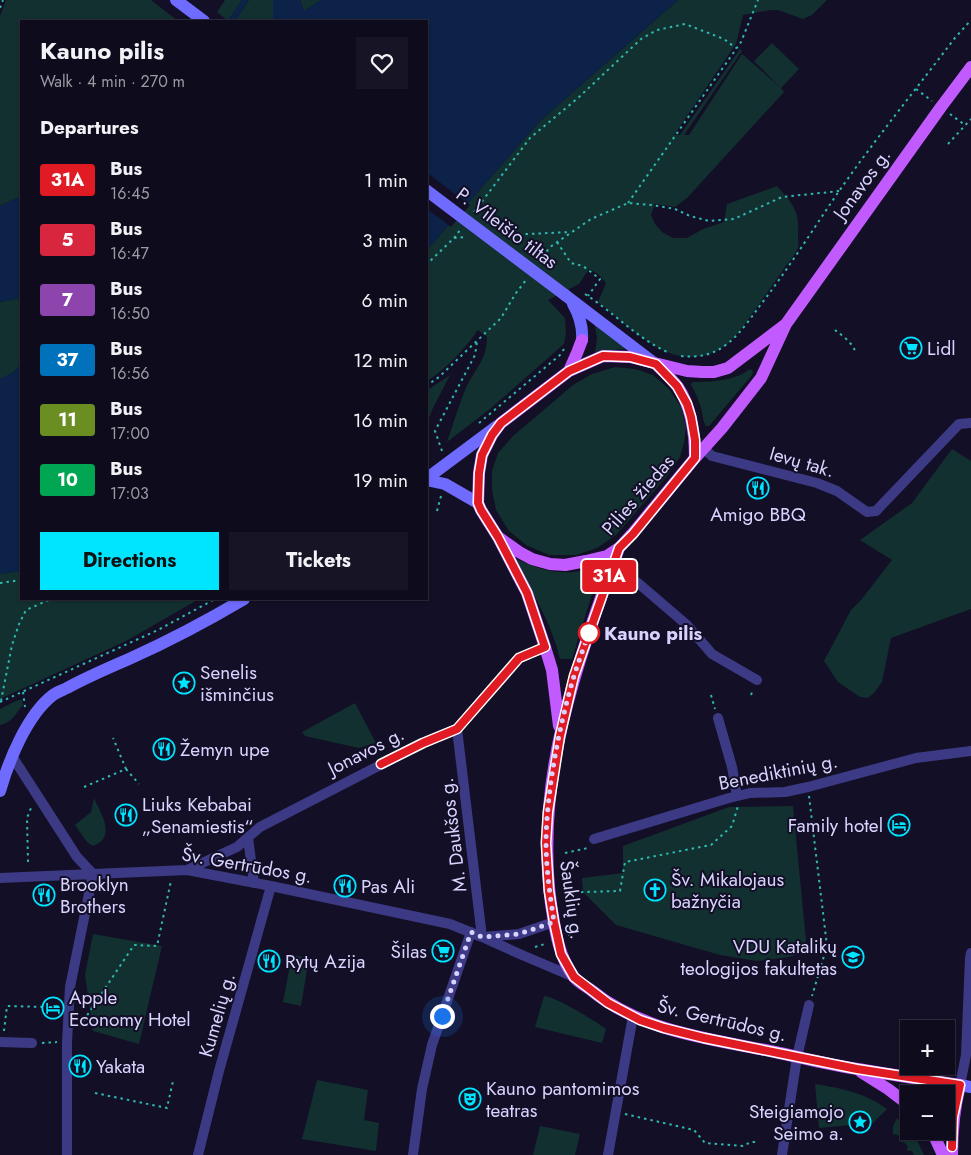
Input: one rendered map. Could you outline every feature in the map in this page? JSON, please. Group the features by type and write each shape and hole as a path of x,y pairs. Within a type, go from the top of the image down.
{"main road":[{"name":"Jonavos g.","path":"699,453 722,428 761,378 786,324 940,107 971,68"},
{"name":"Jonavos g.","path":"656,364 687,371 702,372 714,372 728,368 786,324"},
{"path":"569,371 582,340"},
{"path":"478,503 482,455 492,435 501,423 569,371 603,356 630,357 656,364"},
{"name":"Pilies žiedas","path":"478,503 498,537 532,559 550,564 565,565 607,556 619,548 633,534 699,453 687,404 677,386 656,364"},
{"name":"Šauklių g.","path":"498,537 527,593 545,647 552,670 560,736"},
{"name":"Šauklių g.","path":"574,977 561,954 549,891 546,843 548,812 560,736 574,676 619,548"},
{"name":"Šv. Gertrūdos g.","path":"574,977 608,1003 633,1016 664,1028 857,1069 965,1086"},
{"path":"857,1069 900,1098"},
{"path":"952,1155 953,1117 965,1086"},
{"path":"936,1140 943,1155"}],"street":[{"path":"176,0 203,20"},
{"name":"P. Vileišio tiltas","path":"428,191 572,295 656,364"},
{"path":"572,295 583,329 582,340"},
{"path":"428,478 501,423"},
{"name":"Ievų tak.","path":"699,453 817,483 837,491 867,512 876,511 959,424 971,423"},
{"path":"428,480 445,484 478,503"},
{"path":"610,571 626,576 638,583 687,625 712,654 757,680"},
{"path":"0,791 12,756 23,736 37,712 53,695 195,627 242,600"},
{"name":"Jonavos g.","path":"187,870 237,847 260,827 277,818 423,743 457,729 519,658 545,647"},
{"path":"718,718 732,767 737,796"},
{"name":"M. Daukšos g.","path":"457,729 482,937"},
{"name":"Benediktinių g.","path":"594,839 737,796 750,793 785,792 916,758 971,751"},
{"path":"12,756 77,857 93,874 70,987 67,1042 67,1155"},
{"path":"248,838 254,883"},
{"name":"Šv. Gertrūdos g.","path":"0,878 187,870 450,924 574,977"},
{"name":"Kumelių g.","path":"198,1155 219,1071 271,886"},
{"name":"Šv. Gertrūdos g.","path":"482,937 519,934 554,922"},
{"path":"413,1155 422,1089 432,1046 471,932"},
{"path":"965,1086 971,953"},
{"path":"782,1155 797,1057 808,1005"},
{"path":"608,1155 633,1016"},
{"path":"1,1042 32,1043"}],"path":[{"path":"0,8 3,0"},
{"path":"628,203 741,42 758,0"},
{"path":"678,356 705,356 728,343 742,329 883,132 948,46 971,20"},
{"path":"472,215 530,138 578,98 641,39 657,30 685,24 724,39 736,48"},
{"path":"948,144 971,119"},
{"path":"539,262 550,247 591,219 628,203 675,209 690,216 709,220 734,219 782,197 840,191"},
{"path":"454,238 460,230"},
{"path":"557,242 572,263 583,266 600,279 588,296"},
{"path":"428,385 439,377 501,318 528,277"},
{"path":"572,295 588,296 655,346 672,354"},
{"path":"835,330 855,349 856,354"},
{"path":"443,453 435,431 475,356 477,341"},
{"path":"473,428 560,355 565,348"},
{"path":"0,583 20,580"},
{"path":"0,702 12,645 19,624 26,610 49,600"},
{"path":"0,702 158,630 213,600"},
{"path":"711,695 718,718"},
{"path":"113,738 126,769 139,784"},
{"path":"84,787 126,769"},
{"path":"808,787 828,946 808,1005"},
{"path":"28,862 27,818 37,795"},
{"path":"568,894 620,891 625,862 711,845 732,826 738,807 737,796"},
{"path":"566,853 590,848 594,839"},
{"path":"32,1043 67,1042 81,1025 134,945 157,946 173,871"},
{"path":"528,932 534,947 530,958"},
{"path":"1,1042 7,1006 46,1007"},
{"path":"95,1093 167,1108 173,1081"},
{"path":"616,1112 694,1130 705,1143 743,1146 751,1142 759,1142"}],"green space":[{"path":"6,0 151,0 177,20 20,20 20,196 0,206 0,16"},
{"path":"225,0 242,0 229,20 217,12"},
{"path":"249,0 273,0 273,20 236,20"},
{"path":"300,0 321,0 304,11"},
{"path":"678,0 827,0 812,15 803,19 778,10 743,15 736,44 674,135 680,135 740,49 742,51 684,135 689,135 742,54 780,87 754,61 772,43 799,69 781,88 784,92 687,198 675,207 655,204 651,215 655,224 662,232 673,238 687,238 703,229 724,222 727,204 777,186 794,208 798,221 798,248 747,322 727,344 714,352 693,357 676,355 640,336 598,302 606,283 598,274 589,269 579,284 548,300 565,318 566,333 564,344 490,409 447,442 465,390 485,352 487,337 478,330 455,358 428,381 428,249 540,121"},
{"path":"20,298 20,365 13,373 0,379 0,302"},
{"path":"594,321 626,349 595,353 597,338"},
{"path":"615,367 635,369 653,375 669,389 681,407 686,427 680,457 668,475 616,535 597,548 576,555 549,555 526,545 509,531 496,510 492,490 492,471 498,453 513,436 573,385 592,374"},
{"path":"750,369 753,371 752,375 709,426 706,426 691,385 692,382 730,378"},
{"path":"450,375 428,421 428,390"},
{"path":"952,449 971,461 971,609 891,638 882,682 868,698 860,697 838,682 824,661 851,610 892,560 860,540 912,503"},
{"path":"513,557 535,567 558,572 578,571 605,562 593,591 572,659 560,659 546,619"},
{"path":"20,571 20,600 197,600 126,641 0,699 0,574"},
{"path":"18,700 22,700 23,705 11,720 0,725 0,709"},
{"path":"355,703 376,743 359,748 305,736 302,732"},
{"path":"94,798 106,829 103,839 93,846 87,842 75,825 91,812"},
{"path":"793,806 807,951 789,957 757,961 720,955 616,925 583,892 582,878 623,873 623,846 729,807"},
{"path":"93,934 162,946 139,1044 93,1031 85,975"},
{"path":"292,955 309,958 301,1006 283,1002"},
{"path":"544,996 563,1003 606,1029 602,1043 535,1027"},
{"path":"317,1080 368,1090 364,1120 379,1123 376,1151 302,1139"},
{"path":"815,1084 843,1089 862,1095 887,1109 866,1130 862,1124 819,1128"},
{"path":"897,1118 900,1121 900,1138 893,1134 893,1126"},
{"path":"540,1126 580,1134 575,1155 533,1155"},
{"path":"901,1140 916,1140 924,1155 914,1155 912,1151 906,1150 908,1147 904,1143 900,1142"}],"water":[{"path":"242,0 249,0 236,20 229,20"},
{"path":"273,0 300,0 304,11 321,0 678,0 540,121 428,249 428,20 273,20"},
{"path":"20,196 20,298 0,302 0,206"},
{"path":"20,365 20,571 0,574 0,379 13,373"}],"pier":[{"path":"428,174 470,205 451,227 428,210"}],"bus line":[{"name":"31A","path":"381,764 423,743 457,729 519,658 545,647 527,593 478,503 482,455 492,435 501,423 569,371 603,356 630,357 656,364 677,386 687,404 694,427 695,458 633,534 619,548 574,676 560,736 548,812 546,843 549,891 561,954 574,977 594,993 608,1003 640,1020 664,1028 857,1069 960,1085 954,1108 952,1147"}],"place":[{"name":"Lidl","path":"911,348"},
{"name":"Amigo BBQ","path":"758,488"},
{"name":"Kauno pilis","path":"589,633"},
{"name":"Senelis išminčius","path":"184,683"},
{"name":"Žemyn upe","path":"164,749"},
{"name":"Liuks Kebabai „Senamiestis“","path":"126,815"},
{"name":"Family hotel","path":"899,825"},
{"name":"Pas Ali","path":"345,886"},
{"name":"Šv. Mikalojaus bažnyčia","path":"655,890"},
{"name":"Brooklyn Brothers","path":"44,895"},
{"name":"Šilas","path":"443,951"},
{"name":"VDU Katalikų teologijos fakultetas","path":"853,957"},
{"name":"Rytų Azija","path":"269,961"},
{"name":"Apple Economy Hotel","path":"53,1008"},
{"name":"Yakata","path":"80,1066"},
{"name":"Kauno pantomimos teatras","path":"470,1099"},
{"name":"Steigiamojo Seimo a.","path":"860,1122"}],"route":[{"path":"442,1016 471,932 482,937 519,934 554,922 549,891 546,843 548,812 560,736 574,676 590,629 589,633"}]}
